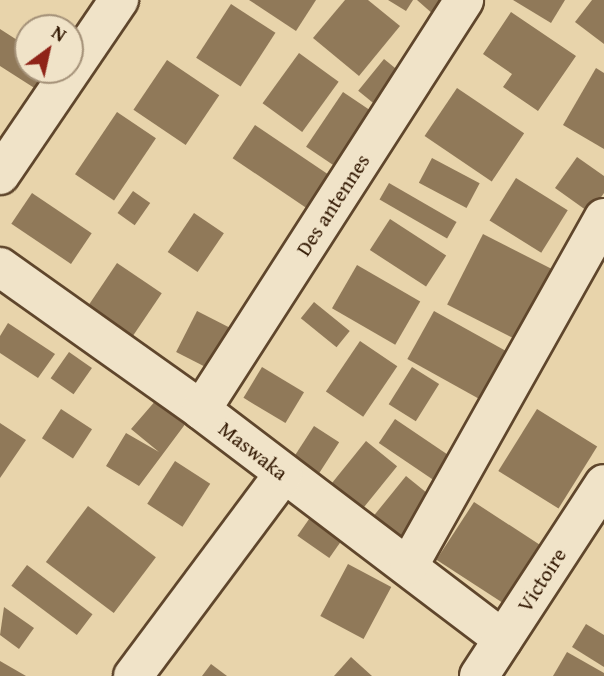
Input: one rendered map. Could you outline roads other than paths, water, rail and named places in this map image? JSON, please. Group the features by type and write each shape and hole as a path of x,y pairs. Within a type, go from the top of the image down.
{"street":[{"path":"0,175 119,0"},
{"name":"Des antennes","path":"201,410 464,0"},
{"path":"409,565 604,218"},
{"name":"Maswaka","path":"0,267 201,410 282,475 409,565 503,639"},
{"path":"132,676 282,475"},
{"name":"Victoire","path":"479,676 604,484"}]}
